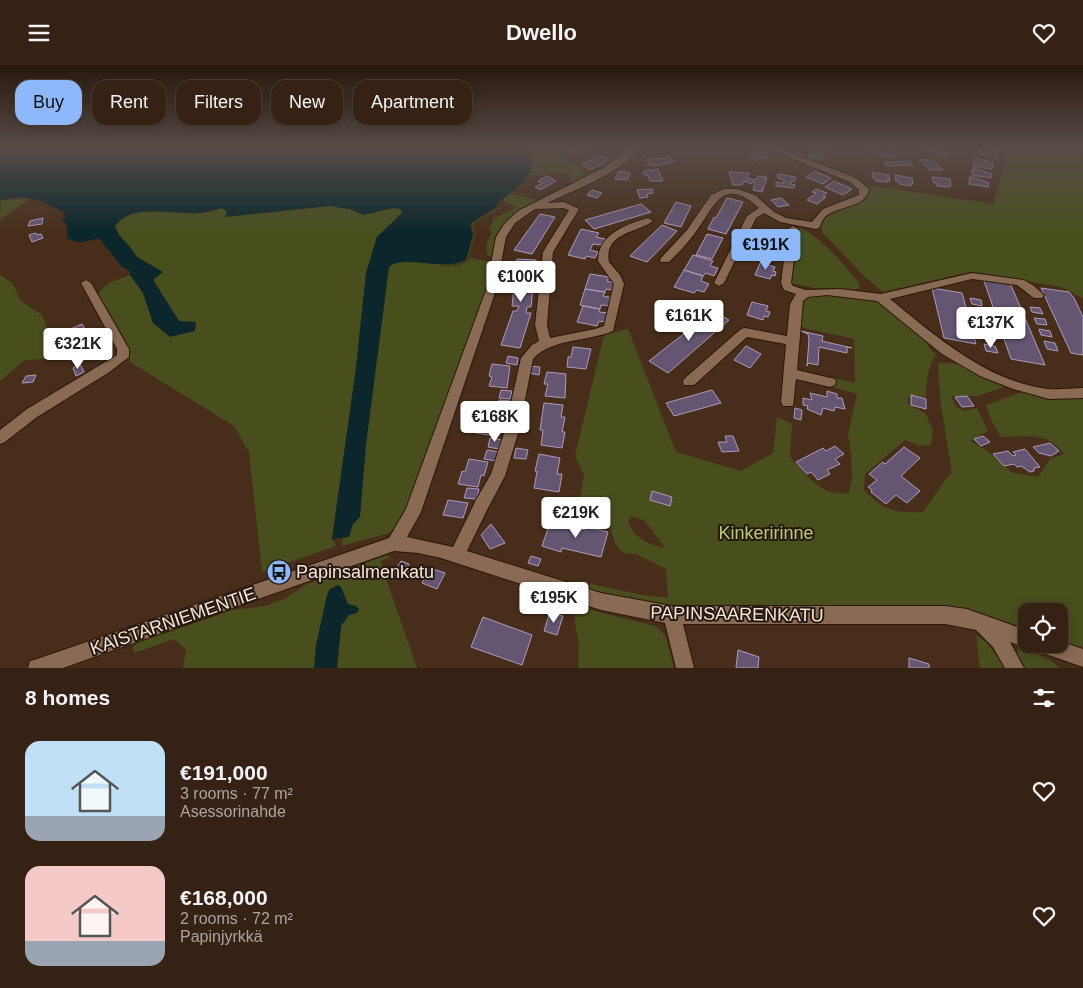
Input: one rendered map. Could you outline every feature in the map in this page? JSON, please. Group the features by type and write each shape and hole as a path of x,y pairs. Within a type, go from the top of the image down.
{"street":[{"path":"394,545 413,512 488,300 495,279 500,239 504,230 515,217 592,176"},
{"path":"665,260 690,232 714,197 719,194 732,192 749,195 765,209 783,220 816,226 816,221 823,214 862,198 864,189 843,176"},
{"path":"535,206 542,208 564,205 574,209 548,252 541,325 545,343"},
{"path":"719,283 752,216 765,209"},
{"path":"457,556 481,505 498,476 512,430 526,358 536,348 545,343 597,333 609,328 619,284 618,277 604,263 606,247 622,231 648,221"},
{"path":"793,229 786,283 788,288 805,293 821,292 876,296 972,275 1020,282 1038,295"},
{"path":"0,438 32,413 123,357 123,349 86,283"},
{"path":"788,402 797,301 805,293"},
{"path":"876,296 946,351 984,373 1018,386 1049,393 1083,393"},
{"path":"689,382 745,332 792,341"},
{"path":"791,373 830,382"},
{"name":"PAPINSAARENKATU","path":"394,545 408,544 457,556 638,611 672,615 945,615 976,621 1018,636"},
{"name":"KAISTARNIEMENTIE","path":"37,668 394,545"},
{"path":"672,615 685,668"},
{"path":"976,621 999,641 1015,668"},
{"path":"1061,653 1077,660"}],"green space":[{"path":"332,176 408,176 402,213 377,237 366,273 356,368 332,539 336,546 262,572 249,452 234,426 130,362 127,343 98,293 109,283 130,275 143,293 153,323 179,321 153,280 162,272 137,257 119,235 115,226 128,213"},
{"path":"570,176 584,176 572,183"},
{"path":"1000,176 1083,176 1083,298 1061,287 970,272 883,292 866,278 822,232 821,224 828,215 866,199 869,193 865,185 994,204"},
{"path":"513,192 512,194 537,200 511,217 497,238 493,257 488,256 487,244 492,233 489,228 493,219 516,207 501,199"},
{"path":"29,199 0,220 1,200"},
{"path":"796,227 805,230 822,242 860,284 859,288 853,290 815,288 790,283"},
{"path":"470,258 492,262 493,272 410,505 395,529 389,533 342,546 384,262 469,260"},
{"path":"0,275 12,283 21,301 42,315 50,337 63,358 25,360 0,381"},
{"name":"Kinkeririnne","path":"816,295 864,298 882,304 925,341 936,354 928,375 926,397 913,395 908,397 908,404 926,414 933,431 931,445 919,446 905,440 865,474 864,490 871,497 890,509 904,512 923,512 952,473 940,399 938,364 955,364 972,369 1004,387 978,396 951,396 956,407 964,411 977,408 988,431 970,441 986,450 1013,473 1038,477 1050,459 1064,454 1058,447 1044,439 1028,436 1001,437 992,422 986,405 1025,391 1083,398 1083,652 1068,648 1068,603 1018,603 1018,628 985,615 945,606 736,605 734,608 671,607 589,591 590,584 668,598 666,569 636,554 624,553 615,544 611,530 579,504 584,475 575,456 604,335 628,329 676,452 741,471 773,453 777,417 792,424 790,457 809,478 815,484 830,492 849,493 852,479 848,434 857,394 832,387 831,377 855,383 854,339 800,327 801,303","holes":["632,516 645,521 665,548 642,540 634,532 628,521"]},
{"path":"387,555 391,558 380,561 417,668 337,668 341,626 333,668 183,668 186,650 174,639 134,653 133,647 138,642 233,610 265,606 286,598 307,584"},
{"path":"578,607 655,626 665,635 674,668 578,668 579,643 575,624 575,609"},
{"path":"976,635 987,643 1005,668 980,668"},
{"path":"1018,653 1034,653 1050,660 1060,668 1026,668"}],"sand":[{"path":"504,201 500,204 501,208 474,224 476,233 469,261 459,266 441,267 441,264 455,264 466,260 473,234 470,227 472,222"}],"water":[{"path":"0,176 528,176 497,204 497,207 472,222 470,226 473,234 466,260 446,264 404,262 396,263 389,267 366,445 360,517 353,524 349,537 332,539 356,368 366,273 377,237 402,213 400,209 393,208 364,215 349,209 330,206 225,217 227,212 222,208 202,213 143,212 132,214 123,219 115,226 119,235 137,257 163,272 153,280 179,321 196,322 195,331 170,337 153,323 143,293 130,275 130,271 121,266 99,238 79,242 67,238 67,225 62,220 66,216 62,211 38,200 21,197 0,200"},
{"path":"338,585 341,587 348,604 359,609 357,613 349,615 341,626 337,668 314,668 316,645 327,595 330,589"}],"building":[{"path":"547,176 556,181 540,190 535,187 543,183 538,181"},
{"path":"616,176 629,176 627,180 615,179"},
{"path":"648,176 661,176 663,181 650,181"},
{"path":"730,176 747,176 746,178 756,180 758,176 767,177 762,192 753,190 755,183 752,182 751,184 744,181 742,185 733,185"},
{"path":"778,176 796,177 795,181 791,181 791,184 795,185 794,188 776,186 776,182 784,183 784,180 778,178"},
{"path":"826,176 831,178 823,184 806,177"},
{"path":"873,176 889,176 890,181 876,181 876,178"},
{"path":"895,176 912,178 913,184 911,186 899,184"},
{"path":"970,176 989,183 988,187 969,184"},
{"path":"932,177 950,179 951,186 937,186"},
{"path":"834,181 852,189 843,195 825,187"},
{"path":"652,189 653,193 647,194 648,197 640,198 637,190"},
{"path":"816,189 827,193 823,196 826,197 817,204 807,200 816,193 812,192"},
{"path":"592,190 602,193 597,198 587,195"},
{"path":"727,198 743,202 726,234 708,229 714,217 716,218"},
{"path":"781,198 789,205 778,207 771,200"},
{"path":"676,202 691,206 681,227 664,223"},
{"path":"641,204 651,212 594,229 585,220"},
{"path":"540,214 555,217 532,254 514,250"},
{"path":"43,218 42,224 28,226 30,221"},
{"path":"662,225 677,231 647,262 630,256"},
{"path":"581,229 599,233 596,237 605,239 602,245 593,244 590,250 598,252 595,258 586,256 585,259 568,255"},
{"path":"765,229 779,233 780,240 777,240 775,243 761,239"},
{"path":"36,233 37,235 41,234 43,238 32,242 29,235"},
{"path":"707,234 723,238 712,259 696,255"},
{"path":"693,255 713,261 710,266 718,268 714,276 706,273 703,276 684,270"},
{"path":"517,259 536,260 531,307 527,307 526,313 531,313 520,348 501,345 513,311 517,311 519,306 512,306"},
{"path":"760,263 775,267 773,271 776,272 775,276 772,275 770,279 755,275"},
{"path":"684,270 703,276 701,281 709,284 704,292 697,290 694,293 674,287"},
{"path":"590,274 609,277 607,281 615,283 612,290 606,289 605,292 585,289"},
{"path":"983,278 1010,283 1045,365 1011,359"},
{"path":"932,288 962,293 976,344 944,338"},
{"path":"1041,288 1069,292 1074,298 1083,317 1083,355 1071,353"},
{"path":"585,289 605,292 603,296 613,298 611,306 601,305 600,309 580,305"},
{"path":"970,298 981,300 982,306 972,304"},
{"path":"752,302 768,306 766,311 770,312 768,317 764,316 763,320 747,315"},
{"path":"583,306 600,309 599,312 609,313 606,322 599,321 597,326 577,322"},
{"path":"1030,307 1040,308 1043,314 1032,312"},
{"path":"974,309 984,311 986,317 975,315"},
{"path":"713,311 729,320 668,373 649,361"},
{"path":"1034,318 1045,319 1047,325 1037,324"},
{"path":"977,320 988,322 990,328 979,326"},
{"path":"82,324 87,332 69,337 66,331"},
{"path":"1039,329 1050,331 1052,337 1041,335"},
{"path":"801,331 823,336 822,341 852,348 847,347 847,353 819,347 818,365 808,363 807,366 809,339 808,334"},
{"path":"980,332 991,333 993,340 982,338"},
{"path":"1044,341 1055,343 1058,351 1047,349"},
{"path":"984,344 995,346 998,353 986,351"},
{"path":"746,346 761,354 750,368 734,360"},
{"path":"573,347 591,349 586,369 567,367 568,357 571,357"},
{"path":"508,356 518,358 517,365 506,363"},
{"path":"80,364 84,372 76,376 73,368"},
{"path":"492,364 510,366 507,388 489,386 492,377 489,376"},
{"path":"530,366 540,367 539,375 529,373"},
{"path":"547,372 566,374 565,398 545,396 548,384 544,384"},
{"path":"36,375 33,382 22,383 26,376"},
{"path":"501,390 512,391 510,399 499,398"},
{"path":"712,390 721,403 674,416 666,403"},
{"path":"827,391 837,394 837,398 842,398 845,409 835,407 834,411 823,408 821,415 807,409 808,406 803,405 803,398 812,400 810,393 827,397"},
{"path":"911,395 926,399 926,409 911,405"},
{"path":"967,396 974,406 962,407 955,397"},
{"path":"499,400 510,401 508,409 497,407"},
{"path":"544,403 563,405 561,417 565,417 562,432 565,432 562,448 541,445 543,430 540,430"},
{"path":"482,407 500,410 497,420 500,421 496,436 476,433"},
{"path":"795,408 802,410 801,420 794,418"},
{"path":"725,436 733,436 739,451 722,452 718,442 727,442"},
{"path":"983,436 990,442 981,446 974,439"},
{"path":"490,438 502,440 499,449 488,447"},
{"path":"1050,443 1059,451 1051,456 1039,453 1033,447"},
{"path":"835,446 844,454 835,459 840,464 827,470 830,474 818,480 811,472 807,474 796,462 823,448 826,451"},
{"path":"904,447 920,458 901,476 920,491 907,503 896,495 886,504 871,492 872,490 868,487 877,480 869,474 883,462 885,464"},
{"path":"516,448 528,450 526,459 514,458"},
{"path":"1025,449 1040,467 1034,468 1034,471 1030,472 1014,464 1004,466 993,454 1008,451 1013,456 1016,455 1013,452"},
{"path":"487,450 499,452 496,461 484,459"},
{"path":"539,454 560,458 557,474 562,474 559,492 534,488"},
{"path":"469,459 488,462 484,476 481,475 478,487 458,484 462,471 465,472"},
{"path":"467,488 479,489 477,499 464,498"},
{"path":"652,491 672,497 670,506 650,500"},
{"path":"448,500 468,503 463,518 443,515"},
{"path":"550,523 567,528 568,524 585,530 586,526 608,532 601,557 562,548 561,552 542,546"},
{"path":"491,524 505,543 490,549 481,535"},
{"path":"531,556 541,559 538,566 528,563"},
{"path":"401,561 409,564 407,568 410,569 404,579 393,575"},
{"path":"430,568 445,573 437,589 422,583"},
{"path":"550,612 563,616 557,635 544,631"},
{"path":"483,617 532,635 522,665 471,647"},
{"path":"738,650 759,657 758,668 736,668"},
{"path":"909,658 929,664 929,668 909,668"}],"place":[{"name":"Papinsalmenkatu","path":"279,572"}]}
